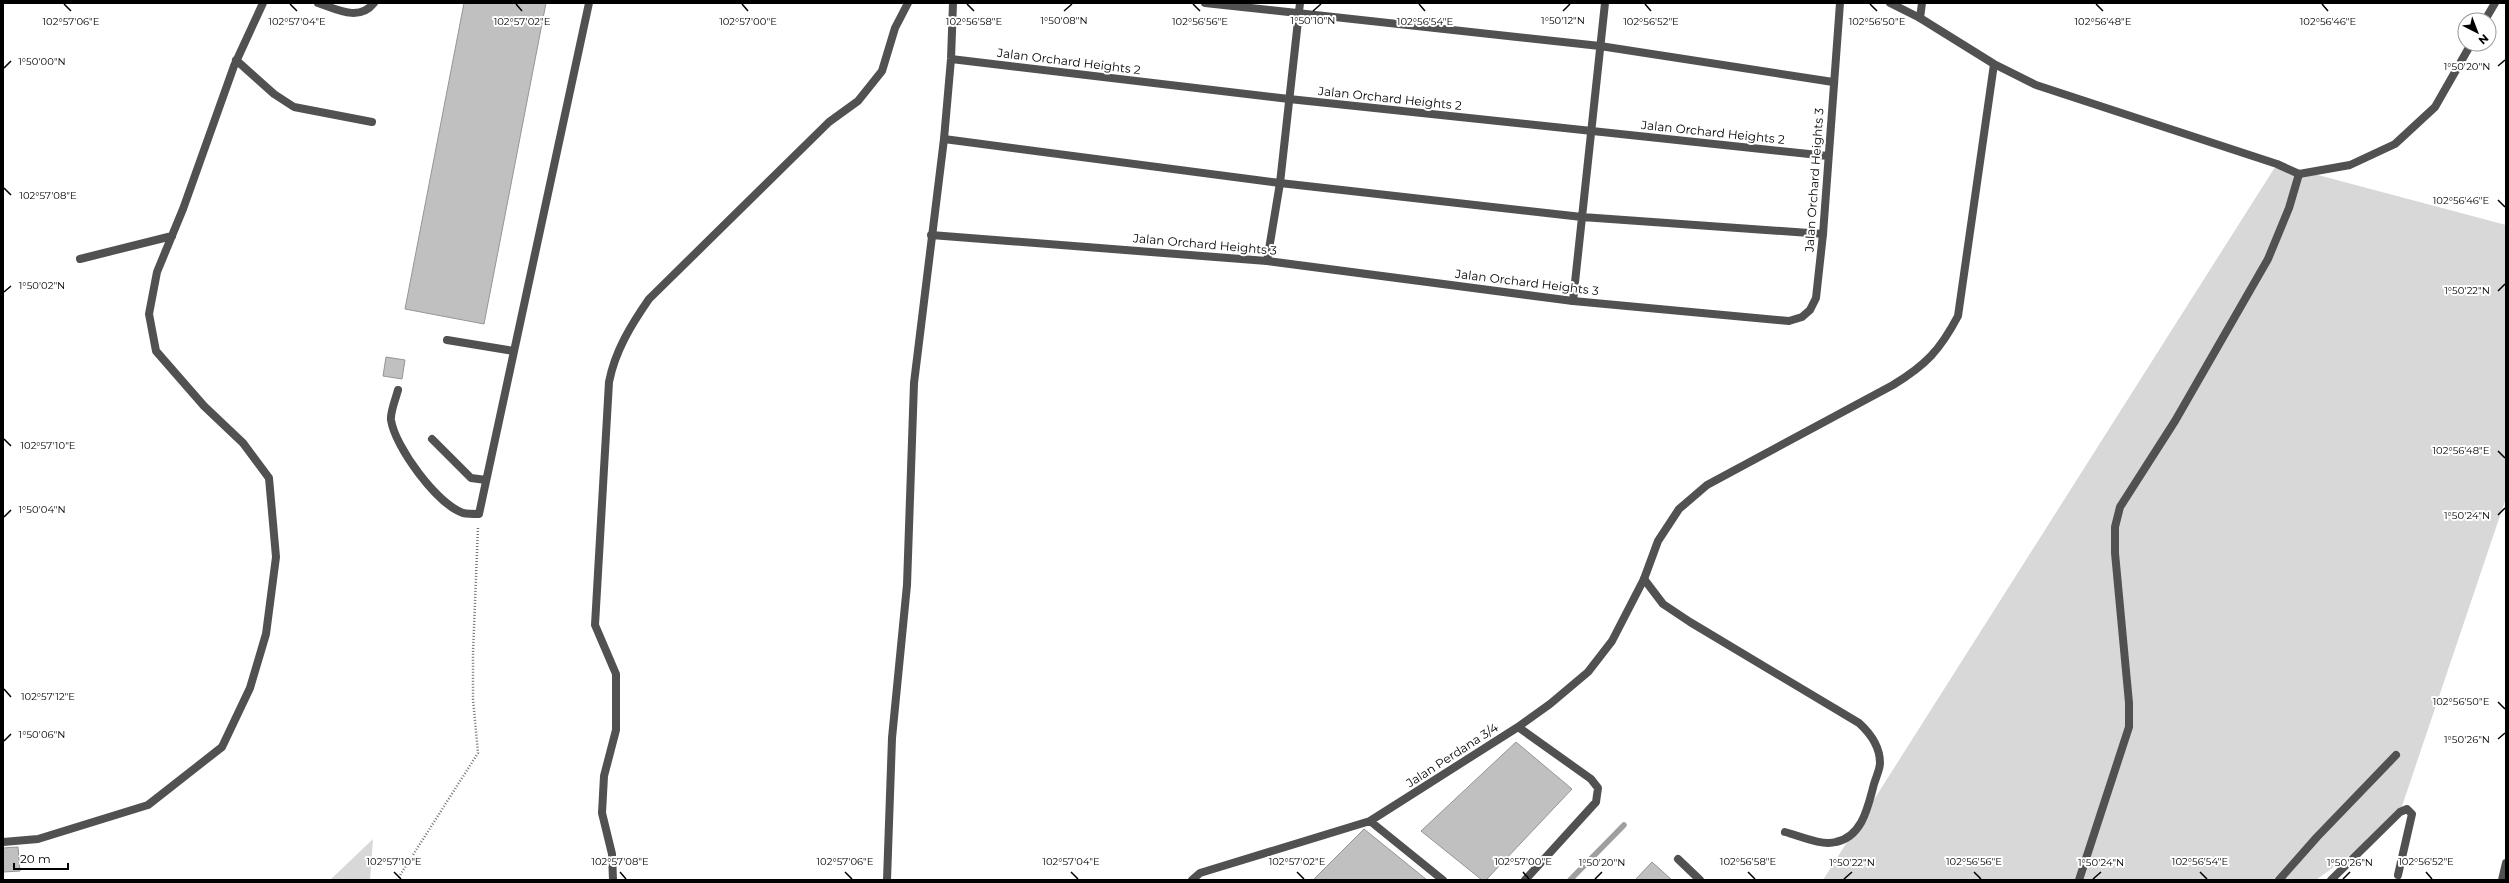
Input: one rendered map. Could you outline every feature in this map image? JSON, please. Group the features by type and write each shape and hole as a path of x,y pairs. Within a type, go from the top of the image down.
{"street":[{"path":"3,842 38,839 148,805 222,747 250,688 266,634 276,557 269,478 243,443 204,406 156,351 149,314 157,272 172,236 236,60 263,3"},
{"path":"318,3 356,14 363,13 374,3"},
{"path":"398,390 391,420 402,448 424,480 445,501 463,513 479,514 589,3"},
{"path":"613,880 612,854 602,813 604,776 616,730 616,674 595,625 609,382 613,363 628,331 649,299 829,122 858,101 882,71 895,28 908,3"},
{"path":"887,880 892,738 907,585 914,383 930,235 944,139 951,60 953,3"},
{"path":"1205,3 1299,12 1600,46 1833,82"},
{"path":"1267,261 1280,183 1300,3"},
{"path":"1573,301 1605,3"},
{"name":"Jalan Orchard Heights 3","path":"930,235 1267,261 1573,301 1789,321 1802,317 1810,310 1816,298 1823,234 1840,3"},
{"path":"1890,3 1920,18 1994,64 2036,85 2277,164 2299,174 2350,165 2395,144 2435,107 2466,52"},
{"path":"1920,18 1922,3"},
{"path":"2490,12 2495,3"},
{"path":"236,60 274,94 294,107 372,122"},
{"name":"Jalan Orchard Heights 2","path":"951,60 1289,99 1828,156"},
{"name":"Jalan Perdana 3/4","path":"1192,880 1200,873 1370,821 1518,727 1550,704 1588,672 1612,641 1644,579 1662,534 1679,509 1706,485 1893,385 1918,369 1944,343 1958,316 1994,64"},
{"path":"944,139 1280,183 1582,217 1823,234"},
{"path":"2079,880 2129,727 2129,703 2115,553 2115,527 2120,507 2175,421 2268,259 2289,208 2299,174"},
{"path":"80,259 172,236"},
{"path":"447,340 514,351"},
{"path":"432,439 471,478 486,480"},
{"path":"1644,579 1663,604 1690,622 1803,687 1859,722 1870,734 1880,763 1865,818 1847,838 1835,843 1822,842 1785,832"},
{"path":"1518,727 1591,779 1598,788 1596,802 1525,880"},
{"path":"2279,880 2317,836 2396,755"},
{"path":"2332,880 2400,812 2407,809 2412,814 2398,875"},
{"path":"1370,821 1443,880"},
{"path":"1678,858 1700,880"},
{"path":"2502,880 2506,863"}],"path":[{"path":"397,880 478,753 473,699 473,653 479,514"}],"shaded area":[{"path":"2277,164 2506,225 2506,498 2397,821 2316,880 1823,880"},
{"path":"373,839 370,880 330,880"}],"building":[{"path":"464,3 546,3 484,324 405,309"},
{"path":"386,357 405,360 402,379 383,376"},
{"path":"1516,742 1572,789 1486,880 1482,880 1421,831"},
{"path":"1364,829 1427,880 1313,880"},
{"path":"18,847 20,871 3,872 3,848"},
{"path":"1652,862 1672,880 1635,880"}],"waterway":[{"path":"1570,880 1624,825"}]}
